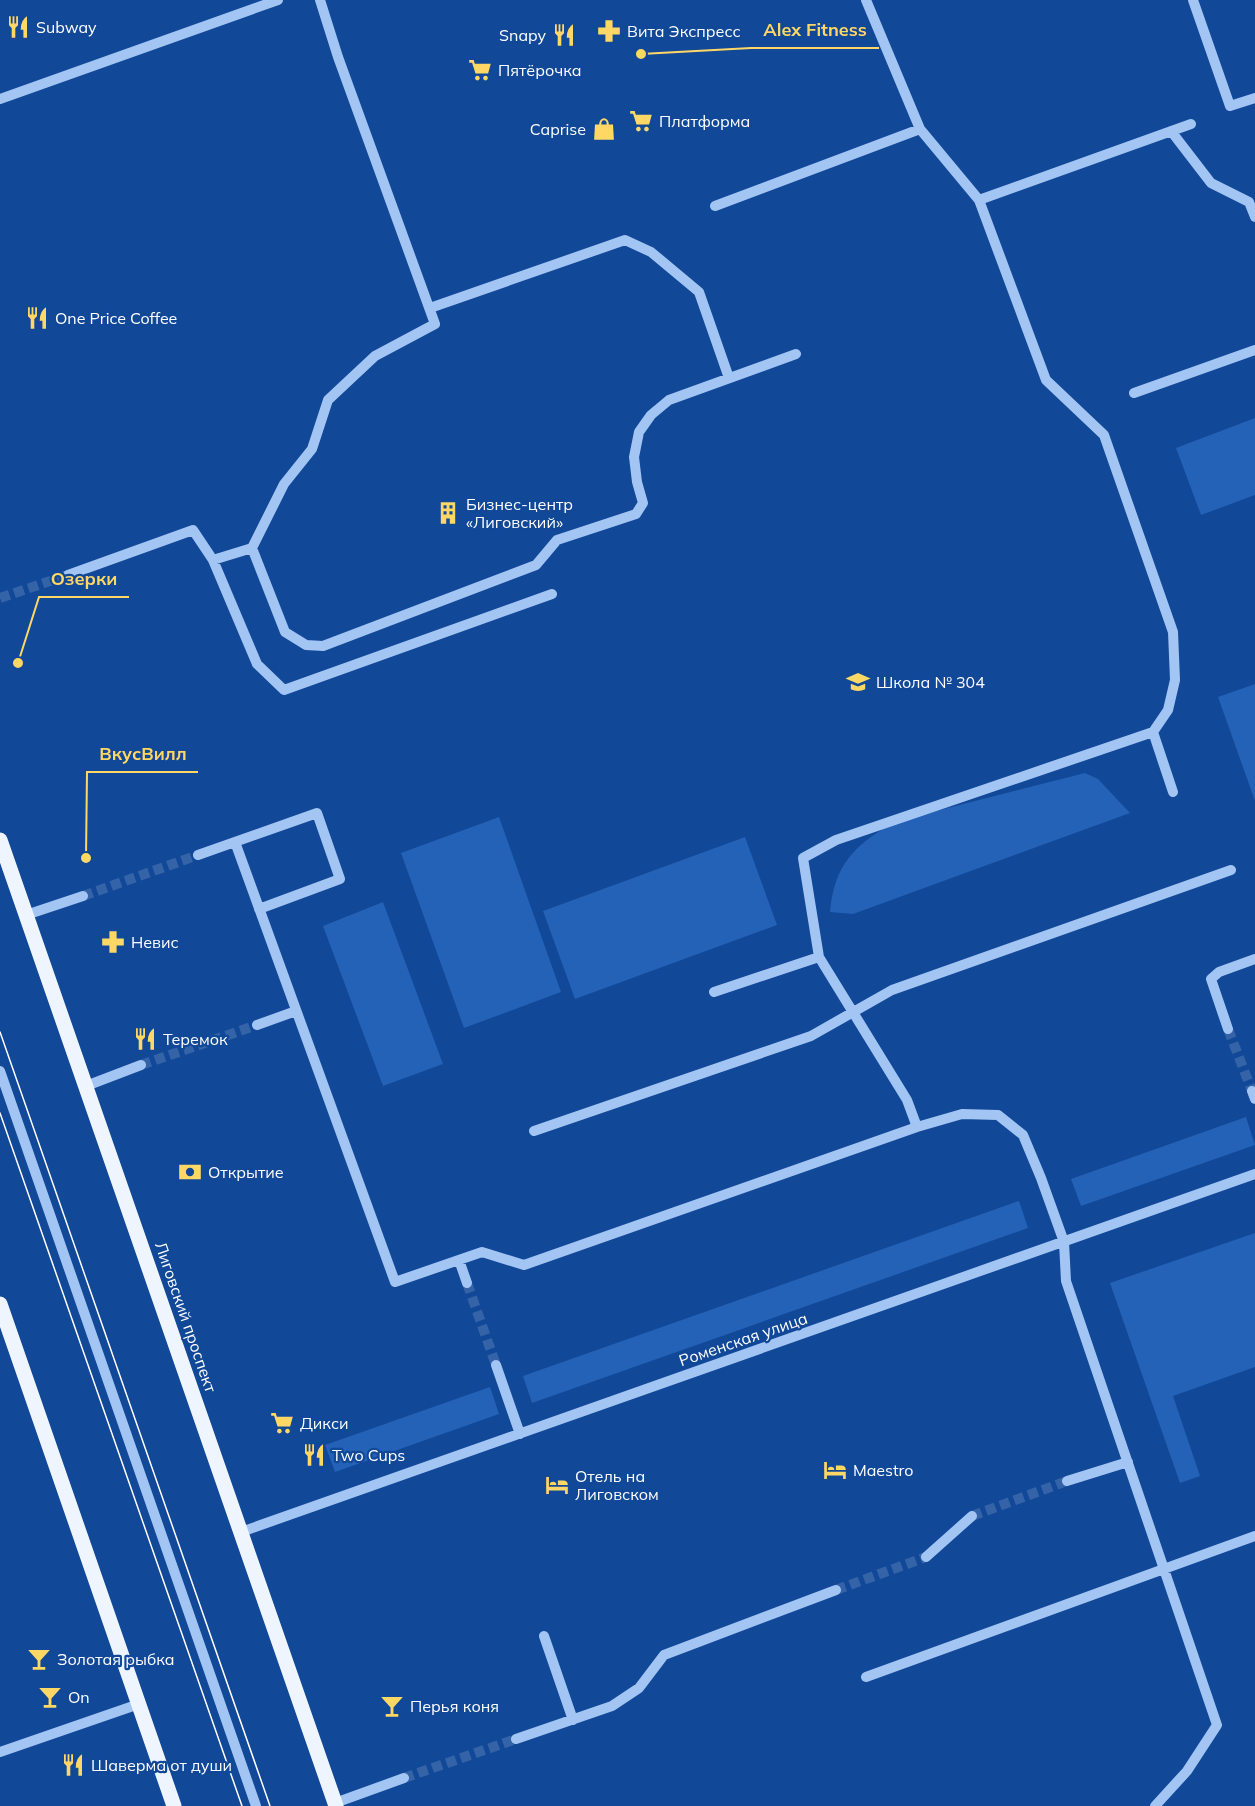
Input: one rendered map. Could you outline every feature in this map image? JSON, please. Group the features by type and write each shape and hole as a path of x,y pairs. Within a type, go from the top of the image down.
{"main road":[{"name":"Лиговский проспект","path":"0,840 336,1804"},
{"path":"0,1304 174,1806"}],"street":[{"path":"0,99 278,0"},
{"path":"213,560 252,548 284,484 312,449 328,400 375,356 435,324 338,57 320,0"},
{"path":"866,0 920,129 979,200 1046,380 1104,435 1173,632 1175,680 1168,710 1153,732 836,840 803,858 819,957 907,1100 917,1127"},
{"path":"1193,0 1230,106 1255,98"},
{"path":"979,200 1191,124"},
{"path":"715,206 920,129"},
{"path":"1171,132 1211,183 1249,202 1255,217"},
{"path":"430,308 625,240 651,252 699,292 729,378"},
{"path":"1134,393 1255,350"},
{"path":"252,548 285,633 306,645 323,646 536,565 557,540 636,514 643,503 637,482 634,457 639,432 651,415 669,400 796,354"},
{"path":"68,575 193,530 213,560 257,664 284,690 552,594"},
{"path":"1153,732 1173,792"},
{"path":"198,855 316,813 340,879 259,909"},
{"path":"235,842 395,1282 482,1252 524,1265 917,1127 962,1114 998,1115 1023,1135 1064,1242 1066,1281 1217,1725 1186,1771 1155,1806"},
{"path":"534,1131 811,1036 892,990 1231,870"},
{"path":"26,915 83,896"},
{"path":"714,992 819,957"},
{"path":"1228,1029 1211,979 1219,972 1255,959"},
{"path":"257,1025 296,1011"},
{"path":"86,1086 141,1065"},
{"path":"0,1071 256,1806"},
{"name":"Роменская улица","path":"241,1532 1255,1174"},
{"path":"459,1260 467,1283"},
{"path":"496,1365 520,1434"},
{"path":"1066,1481 1128,1462"},
{"path":"926,1557 972,1516"},
{"path":"866,1677 1255,1536"},
{"path":"516,1739 612,1706 639,1688 663,1655 836,1590"},
{"path":"544,1636 573,1720"},
{"path":"0,1752 139,1704"},
{"path":"336,1804 404,1778"}],"shaded area":[{"path":"1255,418 1255,495 1201,515 1176,448"},
{"path":"1255,684 1255,801 1218,697"},
{"path":"1085,773 1098,779 1130,813 853,914 830,912 836,881 850,857 870,838 897,821"},
{"path":"499,817 561,992 464,1028 401,853"},
{"path":"745,837 777,925 575,999 543,911"},
{"path":"383,902 443,1064 383,1086 323,926"},
{"path":"1246,1117 1255,1145 1081,1206 1071,1179"},
{"path":"1019,1201 1028,1228 532,1403 523,1376"},
{"path":"1255,1233 1255,1367 1173,1396 1200,1476 1180,1483 1110,1283"},
{"path":"490,1387 499,1414 335,1472 325,1445"}],"tunnel":[{"path":"0,598 68,575"},
{"path":"83,896 198,855"},
{"path":"141,1065 257,1025"},
{"path":"1228,1029 1252,1091"},
{"path":"467,1283 496,1365"},
{"path":"972,1516 1067,1481"},
{"path":"836,1590 926,1557"},
{"path":"404,1778 516,1739"}],"tram line":[{"path":"0,1032 270,1806"},
{"path":"0,1113 242,1806"}],"place":[{"name":"Subway","path":"18,27"},
{"name":"Вита Экспресс","path":"609,31"},
{"name":"Snapy","path":"564,35"},
{"name":"Alex Fitness","path":"641,54"},
{"name":"Пятёрочка","path":"480,70"},
{"name":"Платформа","path":"641,121"},
{"name":"Caprise","path":"604,129"},
{"name":"One Price Coffee","path":"37,318"},
{"name":"Бизнес-центр «Лиговский»","path":"448,513"},
{"name":"Озерки","path":"18,663"},
{"name":"Школа № 304","path":"858,682"},
{"name":"ВкусВилл","path":"86,858"},
{"name":"Невис","path":"113,942"},
{"name":"Теремок","path":"145,1039"},
{"name":"Открытие","path":"190,1172"},
{"name":"Дикси","path":"282,1423"},
{"name":"Two Cups","path":"314,1455"},
{"name":"Maestro","path":"835,1470"},
{"name":"Отель на Лиговском","path":"557,1485"},
{"name":"Золотая рыбка","path":"39,1659"},
{"name":"On","path":"50,1697"},
{"name":"Перья коня","path":"392,1706"},
{"name":"Шаверма от души","path":"73,1765"}]}
